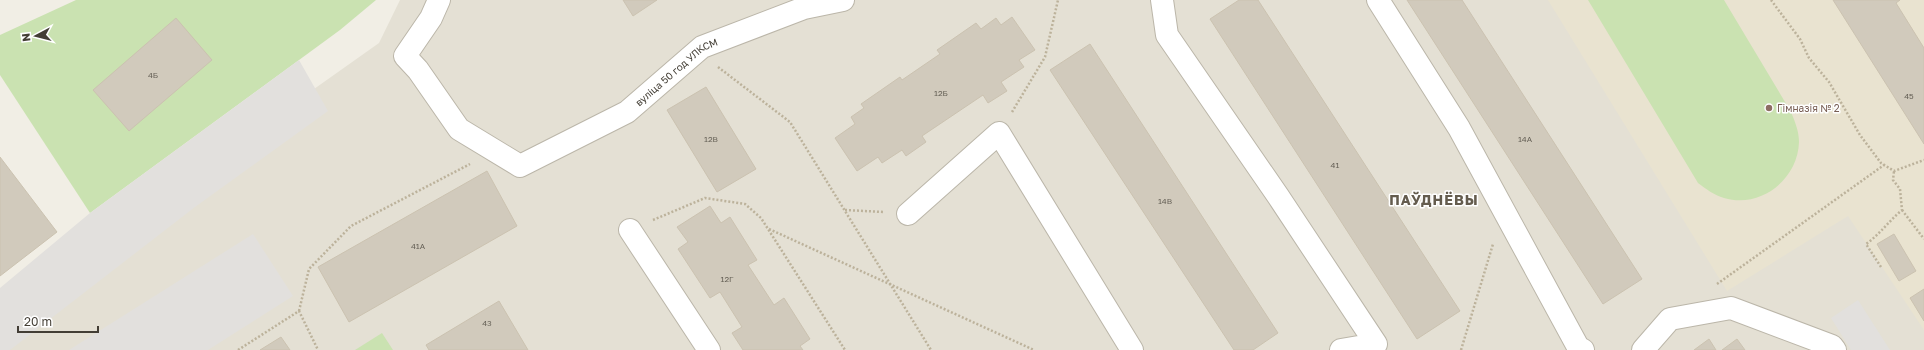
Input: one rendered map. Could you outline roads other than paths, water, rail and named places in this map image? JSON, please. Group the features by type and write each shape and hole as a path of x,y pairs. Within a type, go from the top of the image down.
{"street":[{"name":"вуліца 50 год УЛКСМ","path":"439,0 432,18 405,56 418,70 459,130 520,166 626,112 702,47 804,4 843,0"},
{"path":"1162,0 1167,35 1376,344 1341,350"},
{"path":"1378,0 1459,128 1578,347 1583,350"},
{"path":"908,214 999,133 1132,350"},
{"path":"630,230 709,350"},
{"path":"1643,350 1670,319 1731,308 1832,346 1835,350"}],"place":[{"name":"Гімназія № 2","path":"1769,108"}],"district":[{"name":"ПАЎДНЁВЫ","path":"1434,200"}]}
